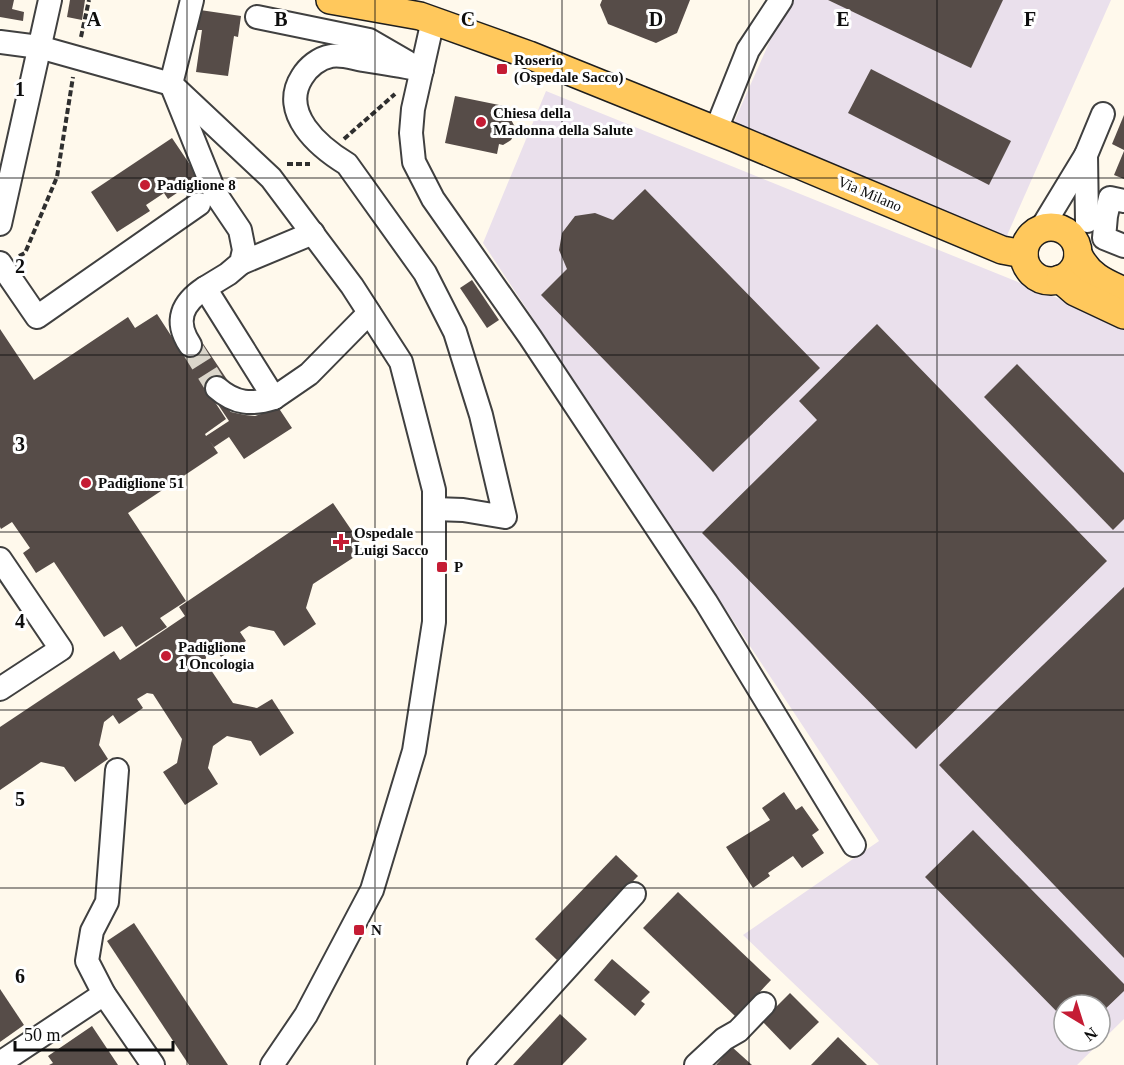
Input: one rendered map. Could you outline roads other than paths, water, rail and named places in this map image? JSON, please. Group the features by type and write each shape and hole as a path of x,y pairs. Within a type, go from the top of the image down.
{"main road":[{"path":"330,0 426,18"},
{"path":"398,0 426,18"},
{"name":"Via Milano","path":"426,18 529,55 716,130 1002,250 1024,254"},
{"path":"1077,250 1073,269 1060,279 1048,280 1036,276 1027,266 1024,254 1031,236 1041,229 1058,228 1072,238 1077,250 1083,266 1090,273 1102,282 1124,291"},
{"path":"1060,279 1075,292 1124,315"}],"street":[{"path":"0,224 50,0"},
{"path":"192,0 186,33 171,84 215,193 240,230 244,250 241,263"},
{"path":"716,130 748,50 781,0"},
{"path":"258,17 369,40 422,70"},
{"path":"426,18 422,70 413,109 411,133 414,162 433,199 530,337 706,602 855,845"},
{"path":"0,42 39,47 171,84 271,178 352,286 400,362 434,490 434,622 414,751 372,890 306,1016 272,1065"},
{"path":"422,70 344,55 329,56 316,62 306,71 298,83 295,97 296,110 301,121 329,153 347,164 425,273 455,332 481,415 505,517 434,508"},
{"path":"1041,229 1086,155 1103,114"},
{"path":"1086,155 1087,221"},
{"path":"1077,250 1083,226 1087,221 1117,200"},
{"path":"1117,200 1106,216 1104,238 1124,246"},
{"path":"1,264 37,317 199,204"},
{"path":"190,345 183,334 182,316 186,304 195,295 241,263 313,233"},
{"path":"205,288 274,398"},
{"path":"217,388 231,399 243,403 258,403 274,398 309,374 369,313"},
{"path":"0,559 61,649 4,678"},
{"path":"117,770 107,902 92,930 87,961 104,994 153,1065"},
{"path":"479,1065 634,894"},
{"path":"0,1064 104,994"},
{"path":"696,1065 724,1039 738,1031 764,1004"}],"tunnel":[{"path":"190,345 217,388"}],"place":[{"name":"Roserio (Ospedale Sacco)","path":"502,69"},
{"name":"Chiesa della Madonna della Salute","path":"481,122"},
{"name":"Padiglione 8","path":"145,185"},
{"name":"Padiglione 51","path":"86,483"},
{"name":"Ospedale Luigi Sacco","path":"341,542"},
{"name":"P","path":"442,567"},
{"name":"Padiglione 1 Oncologia","path":"166,656"},
{"name":"N","path":"359,930"}]}
